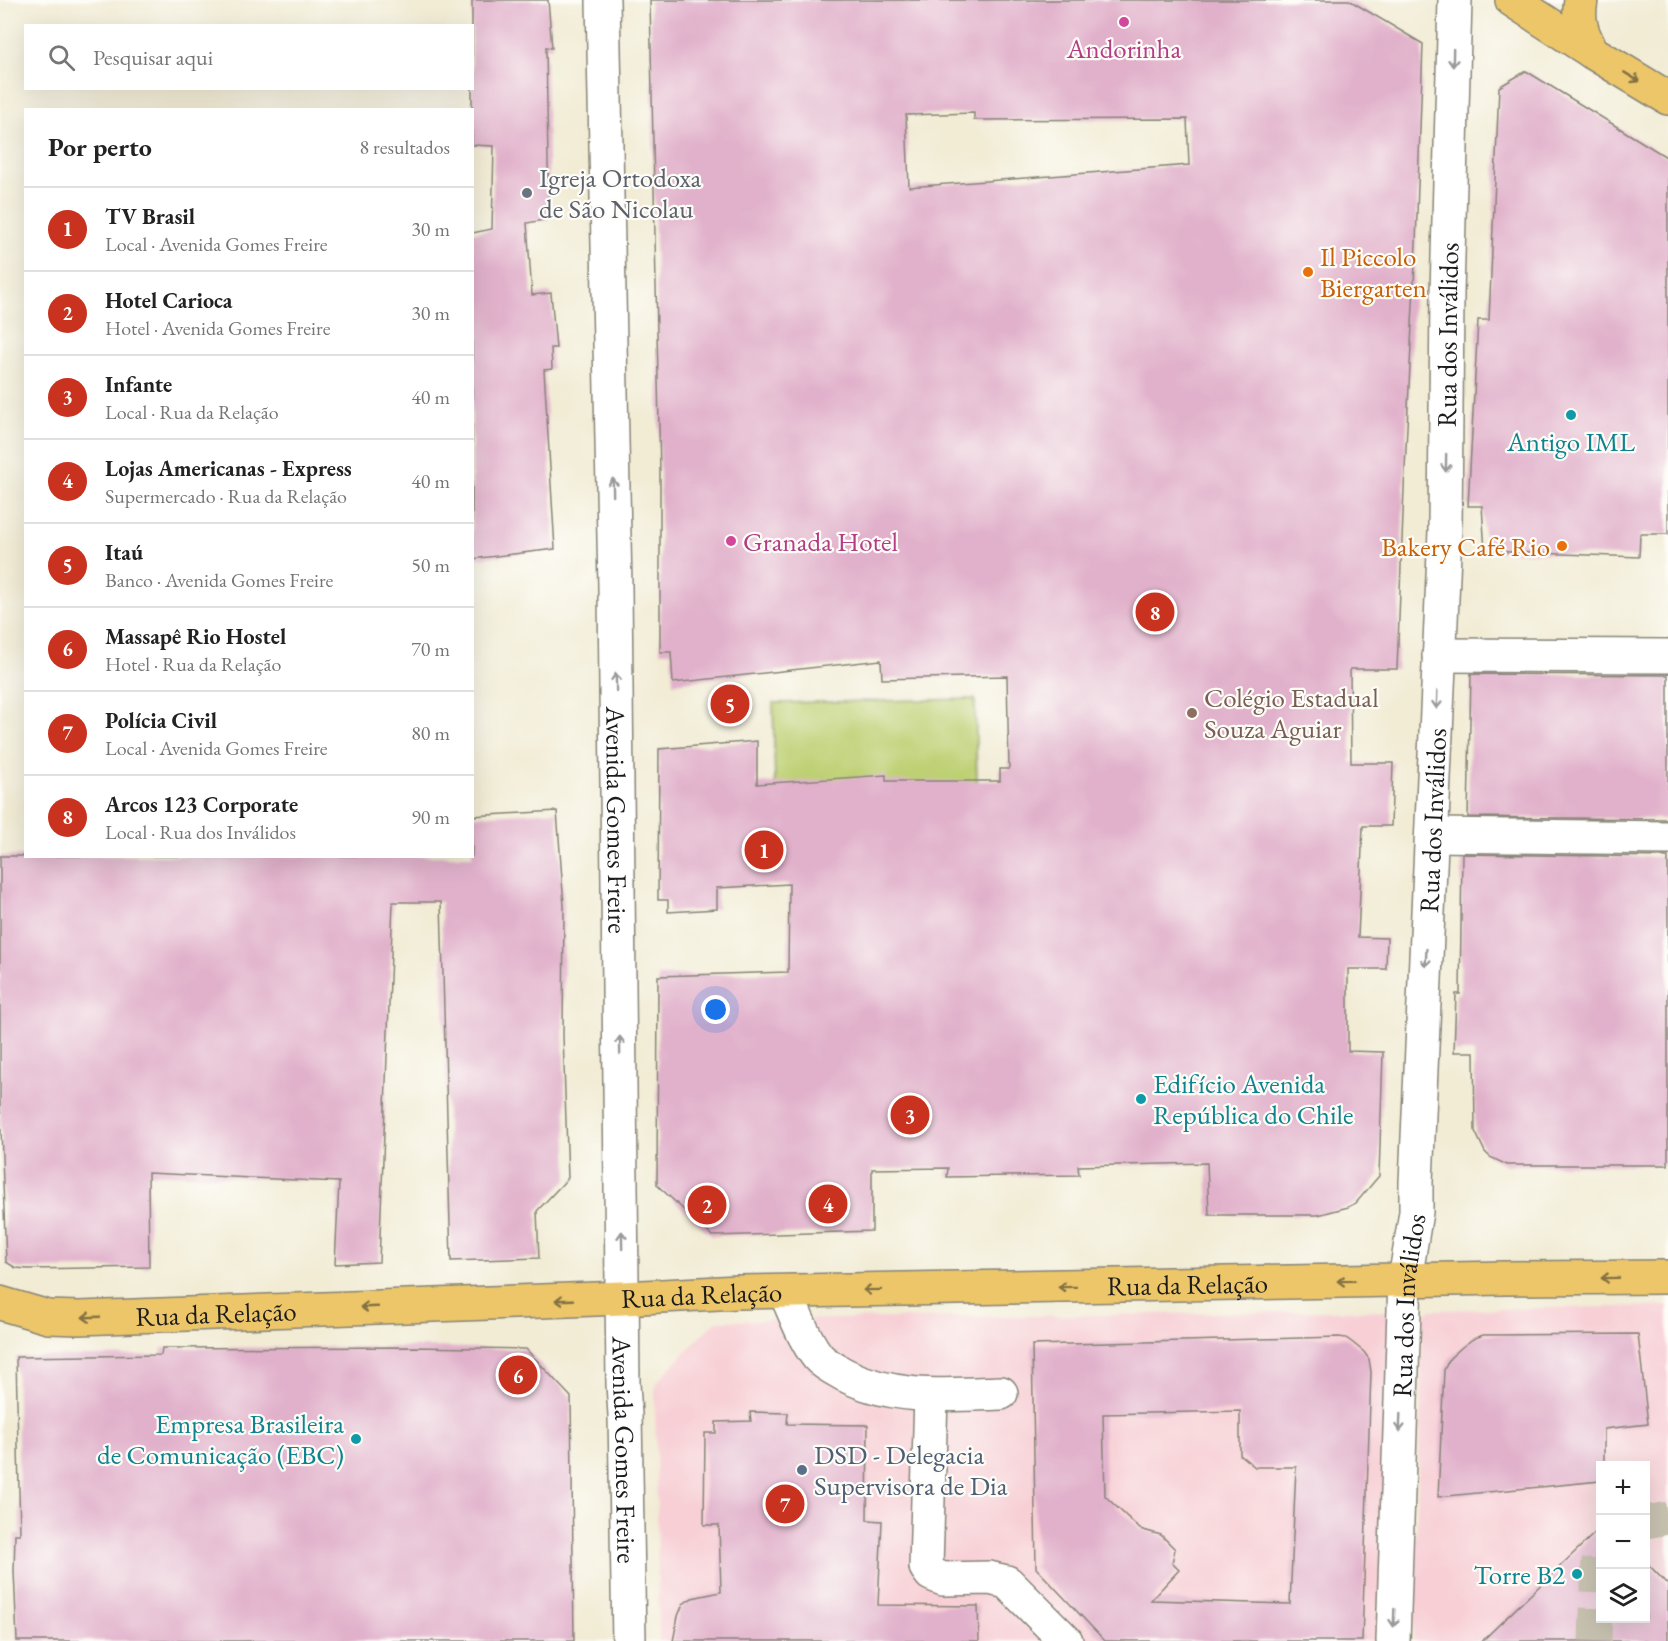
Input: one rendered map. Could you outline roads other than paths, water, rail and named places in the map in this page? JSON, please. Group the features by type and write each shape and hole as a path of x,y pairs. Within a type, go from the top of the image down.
{"main road":[{"path":"1512,0 1668,98"},
{"path":"1581,0 1579,14 1581,31 1592,52"},
{"name":"Rua da Relação","path":"0,1303 48,1317 79,1318 738,1292 1668,1277"}],"street":[{"name":"Avenida Gomes Freire","path":"603,0 615,587 623,1384 629,1641"},
{"name":"Rua dos Inválidos","path":"1393,1641 1405,1280 1416,1212 1445,531 1455,0"},
{"path":"1439,655 1668,656"},
{"path":"1432,835 1668,838"},
{"path":"785,1292 809,1344 820,1359 859,1382 887,1391 931,1396 1001,1394"},
{"path":"931,1396 926,1567 931,1574 943,1579 989,1578 1007,1582 1066,1641"}],"tunnel":[{"path":"1650,1521 1668,1518"},
{"path":"1595,1641 1598,1569"}],"place":[{"name":"Andorinha","path":"1124,22"},
{"name":"Igreja Ortodoxa de São Nicolau","path":"527,193"},
{"name":"Il Piccolo Biergarten","path":"1308,272"},
{"name":"Antigo IML","path":"1571,415"},
{"name":"Granada Hotel","path":"731,541"},
{"name":"Bakery Café Rio","path":"1562,546"},
{"name":"Arcos 123 Corporate","path":"1155,612"},
{"name":"Itaú","path":"730,704"},
{"name":"Colégio Estadual Souza Aguiar","path":"1192,713"},
{"name":"TV Brasil","path":"764,850"},
{"name":"Edifício Avenida República do Chile","path":"1141,1099"},
{"name":"Infante","path":"910,1115"},
{"name":"Lojas Americanas - Express","path":"828,1204"},
{"name":"Hotel Carioca","path":"707,1205"},
{"name":"Massapê Rio Hostel","path":"518,1375"},
{"name":"Empresa Brasileira de Comunicação (EBC)","path":"356,1439"},
{"name":"DSD - Delegacia Supervisora de Dia","path":"802,1470"},
{"name":"Polícia Civil","path":"785,1504"},
{"name":"Torre B2","path":"1577,1574"}]}
